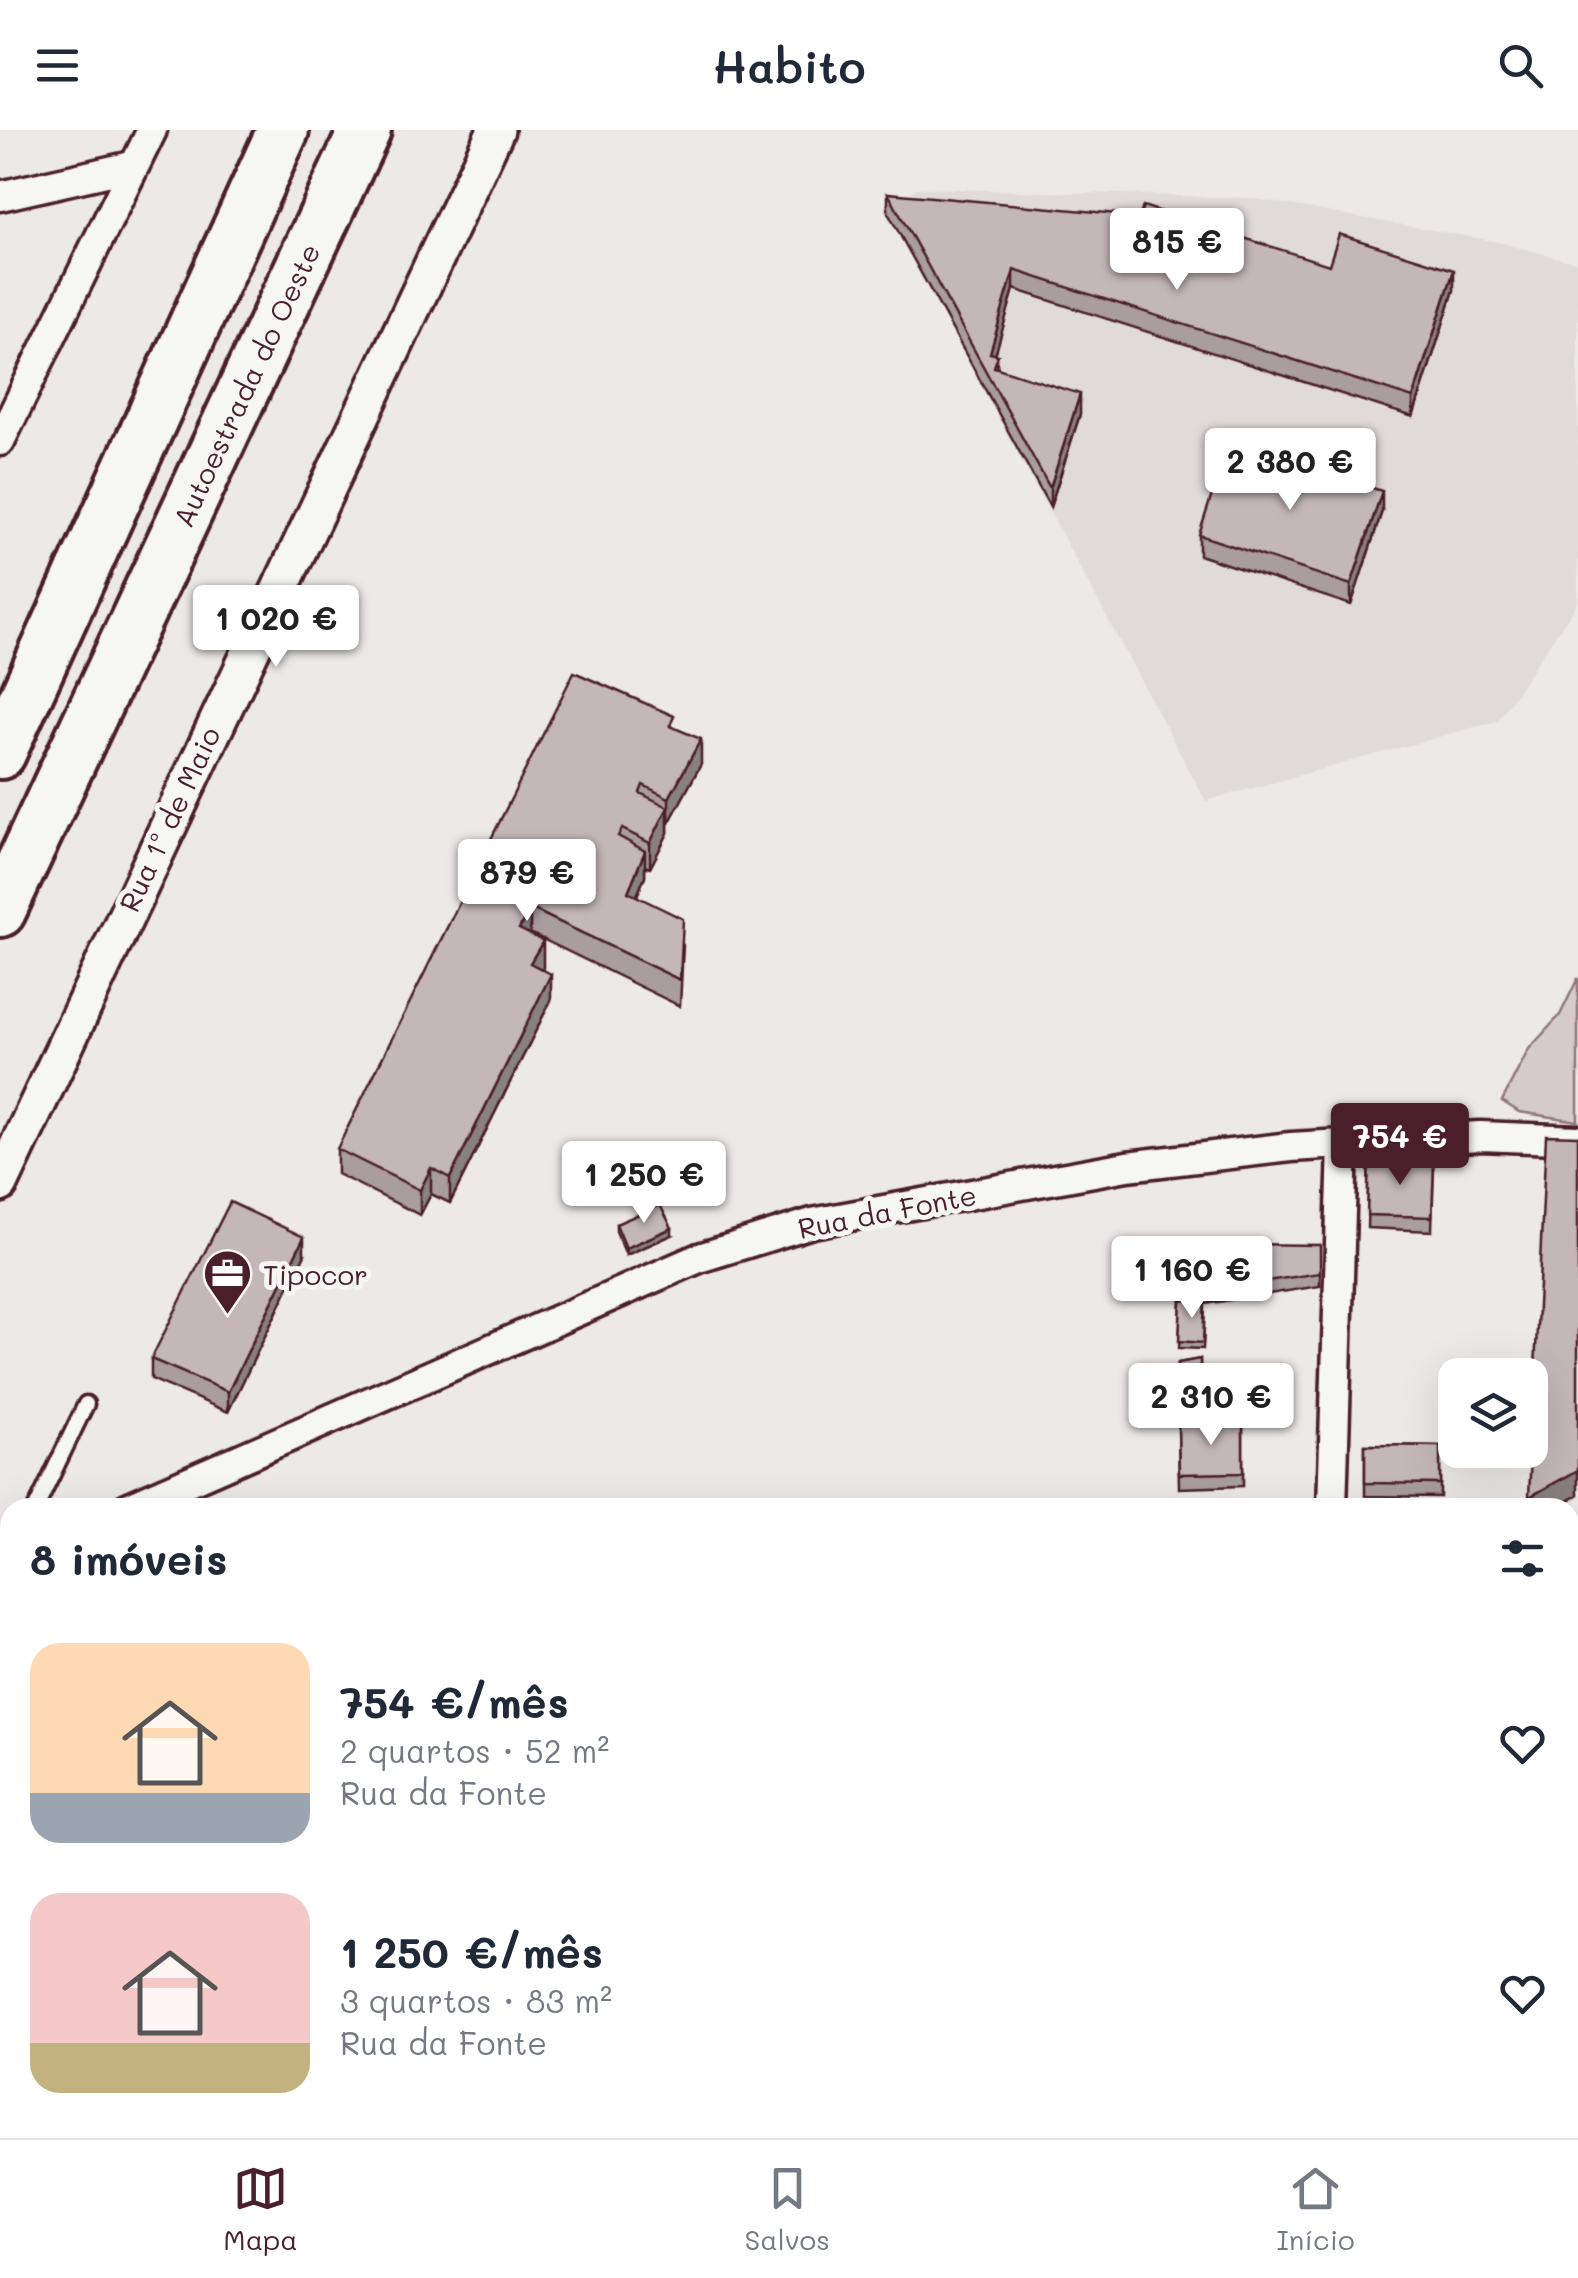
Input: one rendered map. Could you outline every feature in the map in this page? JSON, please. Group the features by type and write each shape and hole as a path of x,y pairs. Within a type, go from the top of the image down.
{"highway":[{"path":"0,753 283,130"},
{"name":"Autoestrada do Oeste","path":"0,911 366,130"}],"street":[{"path":"0,441 152,130"},
{"name":"Rua 1º de Maio","path":"0,1184 488,133"},
{"path":"0,196 132,166"},
{"name":"Rua da Fonte","path":"151,1498 699,1258 812,1222 1127,1166 1480,1136 1578,1140"},
{"path":"1332,1498 1343,1145"}],"lane":[{"path":"41,1498 86,1404"}],"shaded area":[{"path":"917,188 1250,198 1498,242 1578,263 1578,602 1497,721 1206,801 888,213"},
{"path":"1578,978 1578,1121 1519,1112 1502,1101 1529,1049 1560,1015"}],"building":[{"path":"888,193 1140,216 1143,206 1329,265 1339,234 1454,270 1413,398 1014,270 990,353 998,355 994,367 1080,394 1050,488"},
{"path":"1229,442 1382,491 1351,585 1199,535"},
{"path":"574,672 674,716 670,726 701,739 669,798 643,785 640,793 668,807 650,843 622,829 618,836 645,851 628,892 683,919 680,980 530,908 519,929 543,941 530,963 551,974 450,1178 431,1168 420,1190 337,1149"},
{"path":"1546,1135 1578,1136 1578,1470 1529,1497 1530,1468 1548,1468 1548,1358 1536,1358"},
{"path":"1369,1159 1434,1161 1432,1217 1367,1215"},
{"name":"Tipocor","path":"230,1202 304,1237 228,1392 151,1359"},
{"path":"660,1205 672,1228 626,1248 616,1224"},
{"path":"1245,1244 1320,1245 1320,1273 1181,1294 1183,1253 1245,1256"},
{"path":"1205,1297 1203,1343 1179,1341 1181,1301"},
{"path":"1200,1359 1200,1402 1176,1402 1178,1363"},
{"path":"1178,1423 1243,1423 1243,1473 1179,1474"},
{"path":"1365,1445 1438,1446 1440,1484 1365,1483"}],"place":[{"name":"Tipocor","path":"228,1316"}]}
